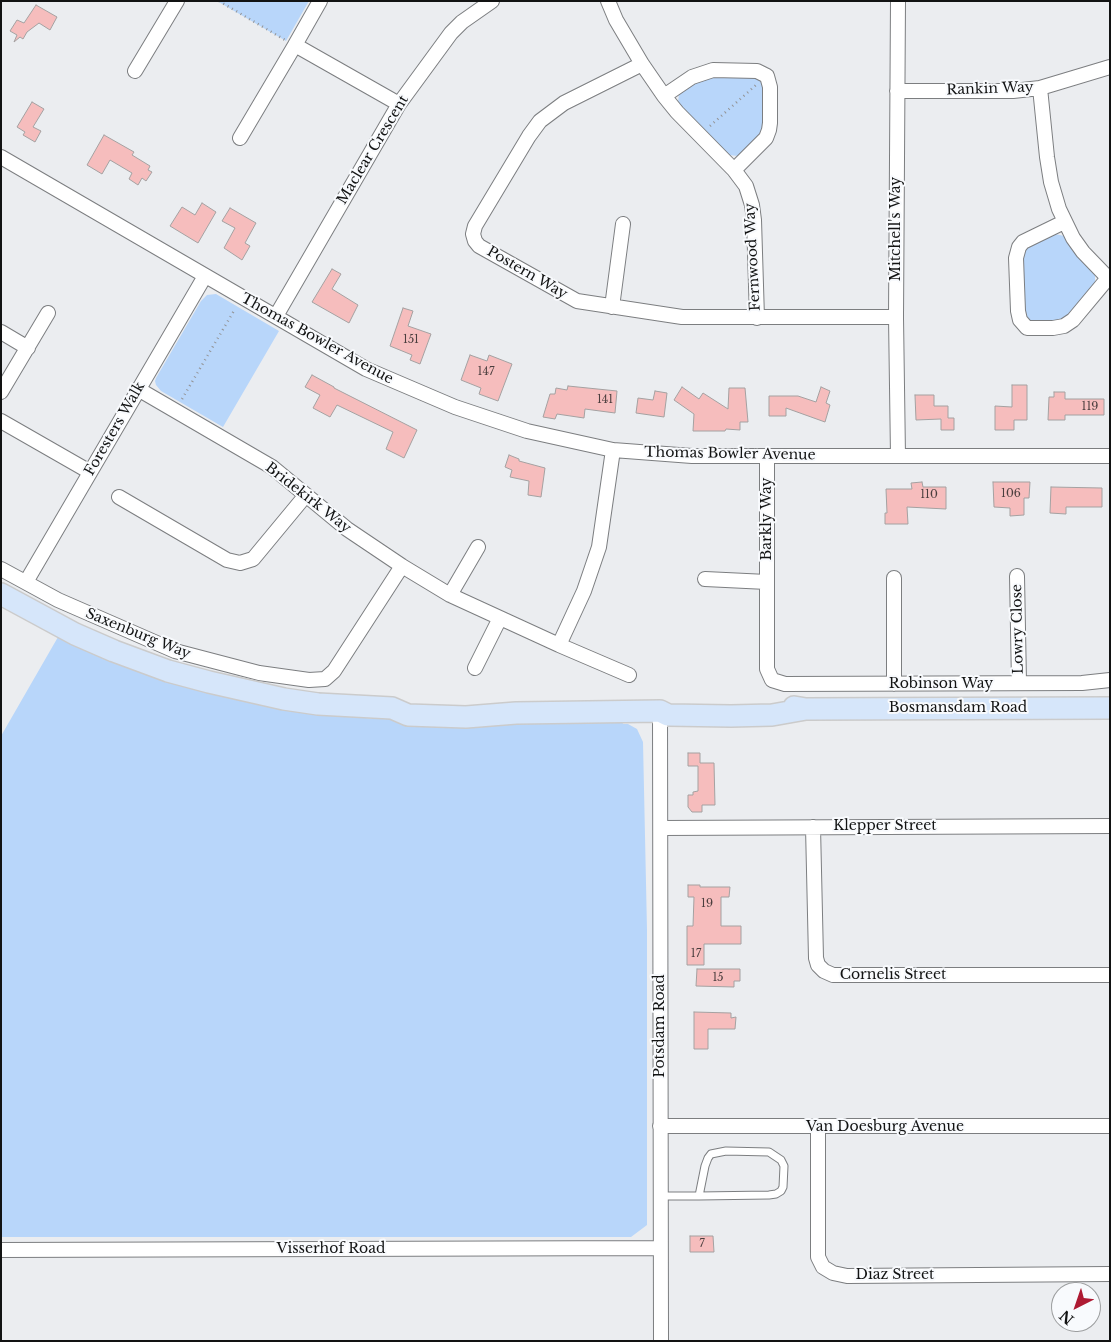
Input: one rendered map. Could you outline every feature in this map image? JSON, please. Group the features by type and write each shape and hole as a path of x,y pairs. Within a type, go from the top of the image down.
{"main road":[{"name":"Bosmansdam Road","path":"1,594 75,634 168,671 284,699 318,704 392,708 408,715 466,716 516,712 660,711 675,705 730,702 806,708 1110,708"}],"street":[{"path":"135,71 177,1"},
{"path":"240,138 320,1"},
{"name":"Fernwood Way","path":"608,1 616,20 642,64 664,96 677,112 734,170 746,186 753,212 756,318"},
{"name":"Mitchell's Way","path":"898,1 896,317 898,456"},
{"name":"Maclear Crescent","path":"276,316 399,104 450,33 486,3"},
{"path":"295,45 399,104"},
{"name":"Postern Way","path":"642,64 564,103 540,122 529,136 475,226 474,241 479,246 577,301 612,307 682,317 896,317"},
{"name":"Rankin Way","path":"897,91 1013,91 1040,88 1110,67"},
{"path":"664,96 692,77 713,70 758,71 767,76 770,87 769,130 766,138 734,170"},
{"path":"1040,88 1048,166 1054,196 1064,222 1083,252 1109,279 1073,320 1064,326 1027,328 1020,320 1018,311 1017,252 1023,242 1064,222"},
{"name":"Thomas Bowler Avenue","path":"1,157 366,369 455,408 527,430 613,450 692,456 1110,456"},
{"path":"612,307 622,224"},
{"name":"Foresters Walk","path":"26,582 205,276"},
{"path":"1,392 48,313"},
{"path":"1,332 28,348"},
{"name":"Bridekirk Way","path":"138,389 272,467 347,529 450,595 629,675"},
{"path":"1,421 90,472"},
{"path":"559,645 584,591 598,547 613,450"},
{"name":"Barkly Way","path":"767,456 767,669 772,680"},
{"path":"118,497 227,560 240,563 253,559 306,495"},
{"path":"450,595 478,548"},
{"name":"Saxenburg Way","path":"1,568 58,600 175,651 259,673 319,680 329,676 334,671 402,566"},
{"name":"Lowry Close","path":"1017,576 1019,683"},
{"path":"894,578 894,684"},
{"path":"705,580 767,582"},
{"path":"475,668 500,618"},
{"name":"Robinson Way","path":"772,680 785,684 894,684 1082,683 1110,680"},
{"name":"Potsdam Road","path":"660,711 661,1341"},
{"name":"Cornelis Street","path":"813,826 816,958 818,965 824,972 833,975 1110,975"},
{"name":"Klepper Street","path":"660,828 1110,826"},
{"name":"Van Doesburg Avenue","path":"660,1126 1110,1126"},
{"name":"Diaz Street","path":"818,1127 818,1256 823,1267 834,1273 848,1276 1110,1274"},
{"name":"Visserhof Road","path":"1,1250 660,1248"}],"lane":[{"path":"660,1196 699,1196 776,1194 783,1187 784,1166 781,1160 768,1152 726,1151 712,1154 705,1166 699,1196"}],"path":[{"path":"219,1 295,45"},
{"path":"700,135 767,76"},
{"path":"176,411 242,296"}],"shaded area":[{"path":"217,1 309,1 286,41"},
{"path":"715,75 751,75 763,82 765,123 762,135 738,156 729,155 678,102 679,94 693,83"},
{"path":"1055,234 1068,239 1095,274 1095,284 1065,321 1030,322 1022,311 1022,256 1027,246"},
{"path":"216,294 279,331 223,427 161,391 155,381 201,301 207,295"},
{"path":"58,637 187,687 250,703 302,712 376,719 622,720 623,724 628,724 637,729 643,742 647,930 647,1225 631,1237 1,1237 1,736"}],"building":[{"path":"36,5 57,17 50,30 39,23 27,32 23,39 20,37 14,42 17,35 10,31 17,20 24,23"},
{"path":"32,102 44,109 33,127 41,131 35,142 23,135 25,132 17,127"},
{"path":"104,135 134,152 132,155 150,166 148,170 152,172 146,181 142,178 138,185 129,179 132,173 110,160 102,174 87,165"},
{"path":"202,203 216,212 198,243 170,226 182,207 195,215"},
{"path":"230,208 256,223 245,243 250,246 242,260 224,248 235,228 222,221"},
{"path":"332,269 341,274 332,289 358,305 349,323 312,302"},
{"path":"403,308 413,311 408,326 431,334 420,364 410,360 412,355 390,346"},
{"path":"470,355 487,361 489,355 512,364 498,401 479,394 481,388 461,380"},
{"path":"312,375 417,430 404,458 386,449 393,432 337,405 330,417 313,408 320,395 305,387"},
{"path":"1012,385 1027,385 1027,420 1014,420 1014,430 995,430 995,406 1012,407"},
{"path":"568,386 617,391 615,413 585,409 584,418 557,414 555,419 543,417 550,394 555,394 556,388 567,390"},
{"path":"682,387 699,399 703,393 728,409 729,388 745,388 748,422 740,422 740,430 693,431 694,414 674,400"},
{"path":"821,387 830,391 826,403 830,405 825,422 786,408 786,416 769,416 769,396 798,396 816,402"},
{"path":"655,391 667,393 664,417 636,413 638,398 653,400"},
{"path":"1054,392 1065,392 1065,399 1104,399 1104,415 1065,415 1065,420 1048,420 1049,397 1054,397"},
{"path":"915,395 934,395 934,406 948,406 948,418 954,418 954,430 941,430 941,419 916,420"},
{"path":"509,455 519,459 519,461 545,468 541,497 528,495 529,481 510,477 512,470 505,467"},
{"path":"922,482 923,487 946,487 946,509 907,507 908,524 885,524 885,513 887,513 886,489 912,489 911,483"},
{"path":"993,482 1030,482 1029,498 1024,498 1024,515 1010,516 1010,508 994,507"},
{"path":"1051,487 1102,488 1102,507 1066,507 1066,514 1050,513"},
{"path":"688,753 700,753 700,763 714,763 715,805 702,805 702,812 692,812 688,807 688,795 693,795 693,792 698,791 698,766 688,766"},
{"path":"688,885 730,887 729,897 721,897 721,926 741,926 741,944 704,944 704,965 687,965 687,926 693,926 694,897 688,897"},
{"path":"697,969 740,969 740,981 734,981 734,987 696,986"},
{"path":"694,1012 731,1013 731,1018 736,1017 735,1029 708,1029 708,1049 694,1049"},
{"path":"690,1236 713,1236 714,1252 690,1252"}]}
